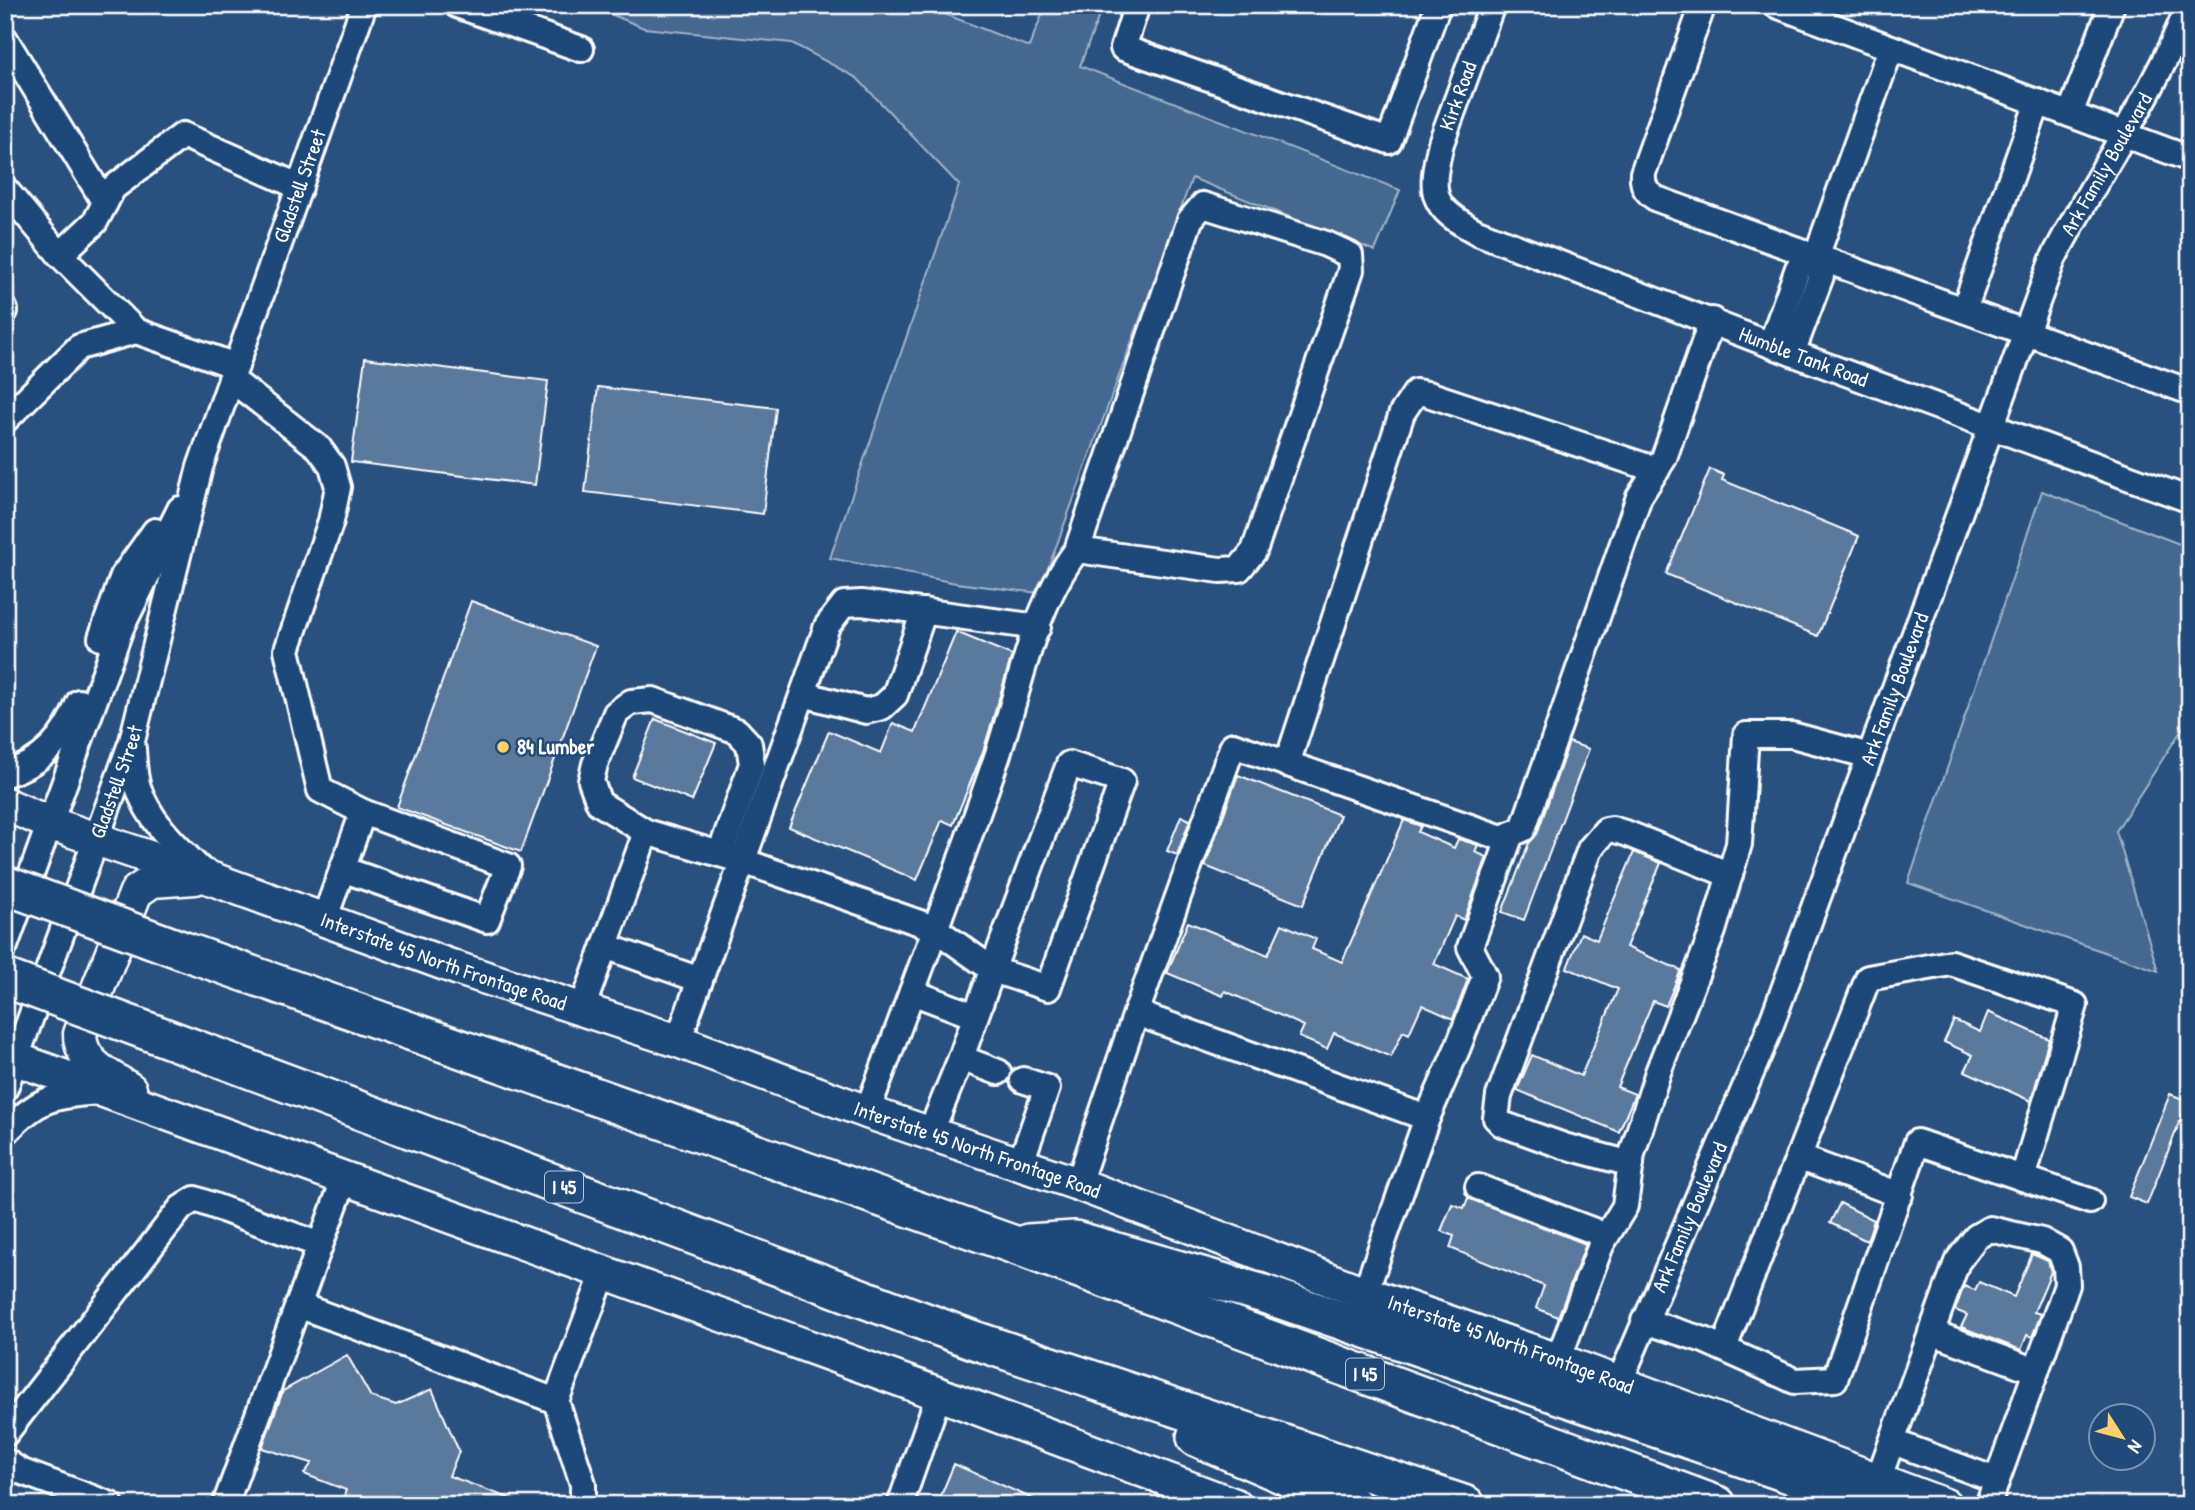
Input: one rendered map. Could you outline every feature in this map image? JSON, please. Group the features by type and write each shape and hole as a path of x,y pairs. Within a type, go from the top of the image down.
{"highway":[{"name":"I 45","path":"5,885 1012,1244 1717,1505"},
{"name":"I 45","path":"5,978 971,1339 1466,1505"},
{"path":"1012,1244 1075,1240 1264,1294 1879,1492"},
{"path":"971,1339 1353,1505"}],"main road":[{"name":"Interstate 45 North Frontage Road","path":"5,804 49,823 207,877 459,969 678,1041 867,1112 1078,1184 1365,1293 1558,1360 1879,1492 1945,1505"},
{"path":"175,1116 107,1074 85,1056 80,1045 80,1034 136,892 152,881 207,877"},
{"path":"9,1067 105,1091 175,1116 939,1394 1235,1505"}],"street":[{"name":"Gladstell Street","path":"9,1067 98,839 132,741 200,467 364,5"},
{"path":"457,5 582,50"},
{"path":"1137,5 1122,48 1389,141 1438,5"},
{"name":"Kirk Road","path":"1434,189 1441,143 1492,5"},
{"path":"1703,5 1643,173 1642,184 1649,194 2190,392"},
{"path":"2070,114 2112,5"},
{"name":"Ark Family Boulevard","path":"1619,1383 1766,1038 2053,259 2079,208 2151,90 2189,5"},
{"path":"1780,6 2190,159"},
{"path":"5,39 105,203"},
{"path":"1781,348 1798,268 1816,257 1891,48"},
{"path":"1964,310 2038,102"},
{"path":"60,255 95,222 113,188 183,135 300,187"},
{"path":"5,189 60,255 136,331 233,373 319,448 332,466 338,487 331,521 287,650 320,790 363,812 508,866 487,920 342,869"},
{"name":"Humble Tank Road","path":"1434,189 1440,206 1455,220 1477,232 2190,500"},
{"path":"867,1112 997,756 1038,626 1063,569 1077,550 1190,220 1203,205 1326,244 1350,255 1351,270 1254,551 1239,569 1220,570 1077,550"},
{"path":"1078,1184 1136,1013 1233,745 1502,838 1523,829 1639,496 1664,458 1712,320"},
{"path":"5,420 79,347 136,331"},
{"path":"1287,764 1402,413 1416,392 1657,470"},
{"name":"Gladstell Street","path":"5,946 121,628 200,467"},
{"path":"5,774 36,761 51,749 64,732 78,706 123,576 200,467"},
{"path":"731,858 803,694 827,626 844,604 862,603 1038,626"},
{"path":"803,694 866,711 882,707 895,695 924,611"},
{"path":"678,1041 700,980 731,858 752,764 749,744 737,731 653,699 631,702 616,713 596,764 592,782 599,803 646,832 731,858 934,928 993,970 1048,988 1122,781 1069,764 993,970 975,1016 961,1058 930,1134"},
{"path":"1558,1360 1601,1245 1625,1206 1632,1154 1658,1072 1713,931 1730,875 1739,844 1746,735 1792,735 1870,756"},
{"path":"132,741 137,784 147,810 157,825 207,877"},
{"path":"324,920 363,812"},
{"path":"1631,1164 1564,1146 1502,1124 1496,1118 1495,1112 1499,1097 1590,849 1606,830 1628,834 1730,875"},
{"path":"582,1009 646,832"},
{"path":"1365,1293 1427,1118 1485,976 1470,947 1511,834"},
{"path":"605,946 700,980"},
{"path":"1724,1348 1868,978 1951,962 2075,1005 2023,1178"},
{"path":"912,992 975,1016"},
{"path":"1136,1013 1427,1118"},
{"path":"961,1058 998,1072"},
{"path":"1020,1165 1047,1088 1023,1080"},
{"path":"5,1133 23,1114 40,1102 62,1095 105,1091"},
{"path":"1644,1321 1704,1340 1795,1381 1835,1379 1917,1142 2090,1201"},
{"path":"1798,1157 1900,1195"},
{"path":"225,1505 345,1177"},
{"path":"1478,1187 1594,1231 1600,1236 1601,1245"},
{"path":"5,1434 180,1208 195,1199 320,1245"},
{"path":"1879,1492 1893,1442 1957,1262 1976,1237 1990,1229 2042,1241 2060,1251 2066,1267 2067,1285 1988,1505"},
{"path":"580,1505 583,1484 555,1401 604,1272"},
{"path":"298,1305 555,1401"},
{"path":"1931,1332 2036,1371"},
{"path":"900,1505 939,1394"},
{"path":"1893,1442 1996,1480"},
{"path":"5,1461 20,1471 111,1505"}],"shaded area":[{"path":"589,5 922,5 1029,47 1046,5 1103,5 1080,66 1400,190 1375,251 1192,178 1039,593 956,583 830,558 959,185 857,78 792,43 644,28"},
{"path":"2042,491 2190,548 2190,717 2116,831 2158,971 1908,883"}],"building":[{"path":"365,358 548,381 535,485 351,462"},
{"path":"598,387 776,408 763,514 585,492"},
{"path":"1710,469 1724,475 1722,480 1859,536 1818,636 1666,574"},
{"path":"471,601 596,646 521,852 397,807"},
{"path":"956,632 1012,655 983,752 953,825 942,820 917,880 789,827 829,731 881,753 893,723 915,732"},
{"path":"655,719 716,743 692,801 632,777"},
{"path":"1569,742 1589,749 1524,920 1502,912 1529,843 1537,834"},
{"path":"1238,775 1340,815 1303,905 1205,866"},
{"path":"1181,816 1190,820 1177,855 1167,851"},
{"path":"1404,820 1421,826 1418,832 1454,848 1458,839 1478,845 1475,852 1487,857 1464,920 1455,916 1434,964 1468,979 1453,1019 1422,1005 1409,1034 1403,1031 1391,1057 1334,1033 1327,1049 1299,1037 1304,1026 1225,991 1223,996 1167,973 1188,922 1268,955 1282,924 1316,939 1312,949 1342,962"},
{"path":"1634,852 1661,863 1626,947 1681,970 1666,1006 1653,1001 1617,1087 1635,1094 1619,1132 1517,1090 1532,1055 1581,1076 1618,989 1567,968 1581,933 1597,940"},
{"path":"1988,1012 2049,1039 2031,1101 1965,1071 1973,1055 1944,1042 1954,1020 1980,1032"},
{"path":"2170,1094 2188,1101 2147,1204 2129,1197"},
{"path":"1468,1198 1586,1244 1558,1317 1536,1308 1544,1286 1450,1248 1454,1236 1441,1231 1452,1204 1464,1208"},
{"path":"1840,1203 1874,1220 1867,1241 1830,1223"},
{"path":"2032,1254 2048,1261 2051,1272 2034,1312 2041,1314 2032,1337 2027,1335 2021,1350 1961,1327 1967,1315 1955,1310 1964,1286 1975,1290 1979,1282 2014,1297"},
{"path":"347,1355 371,1397 396,1405 432,1389 459,1451 449,1476 522,1505 341,1505 346,1490 304,1474 312,1463 262,1448 283,1391"},
{"path":"954,1464 1047,1505 937,1505"}],"place":[{"name":"84 Lumber","path":"503,747"}]}
